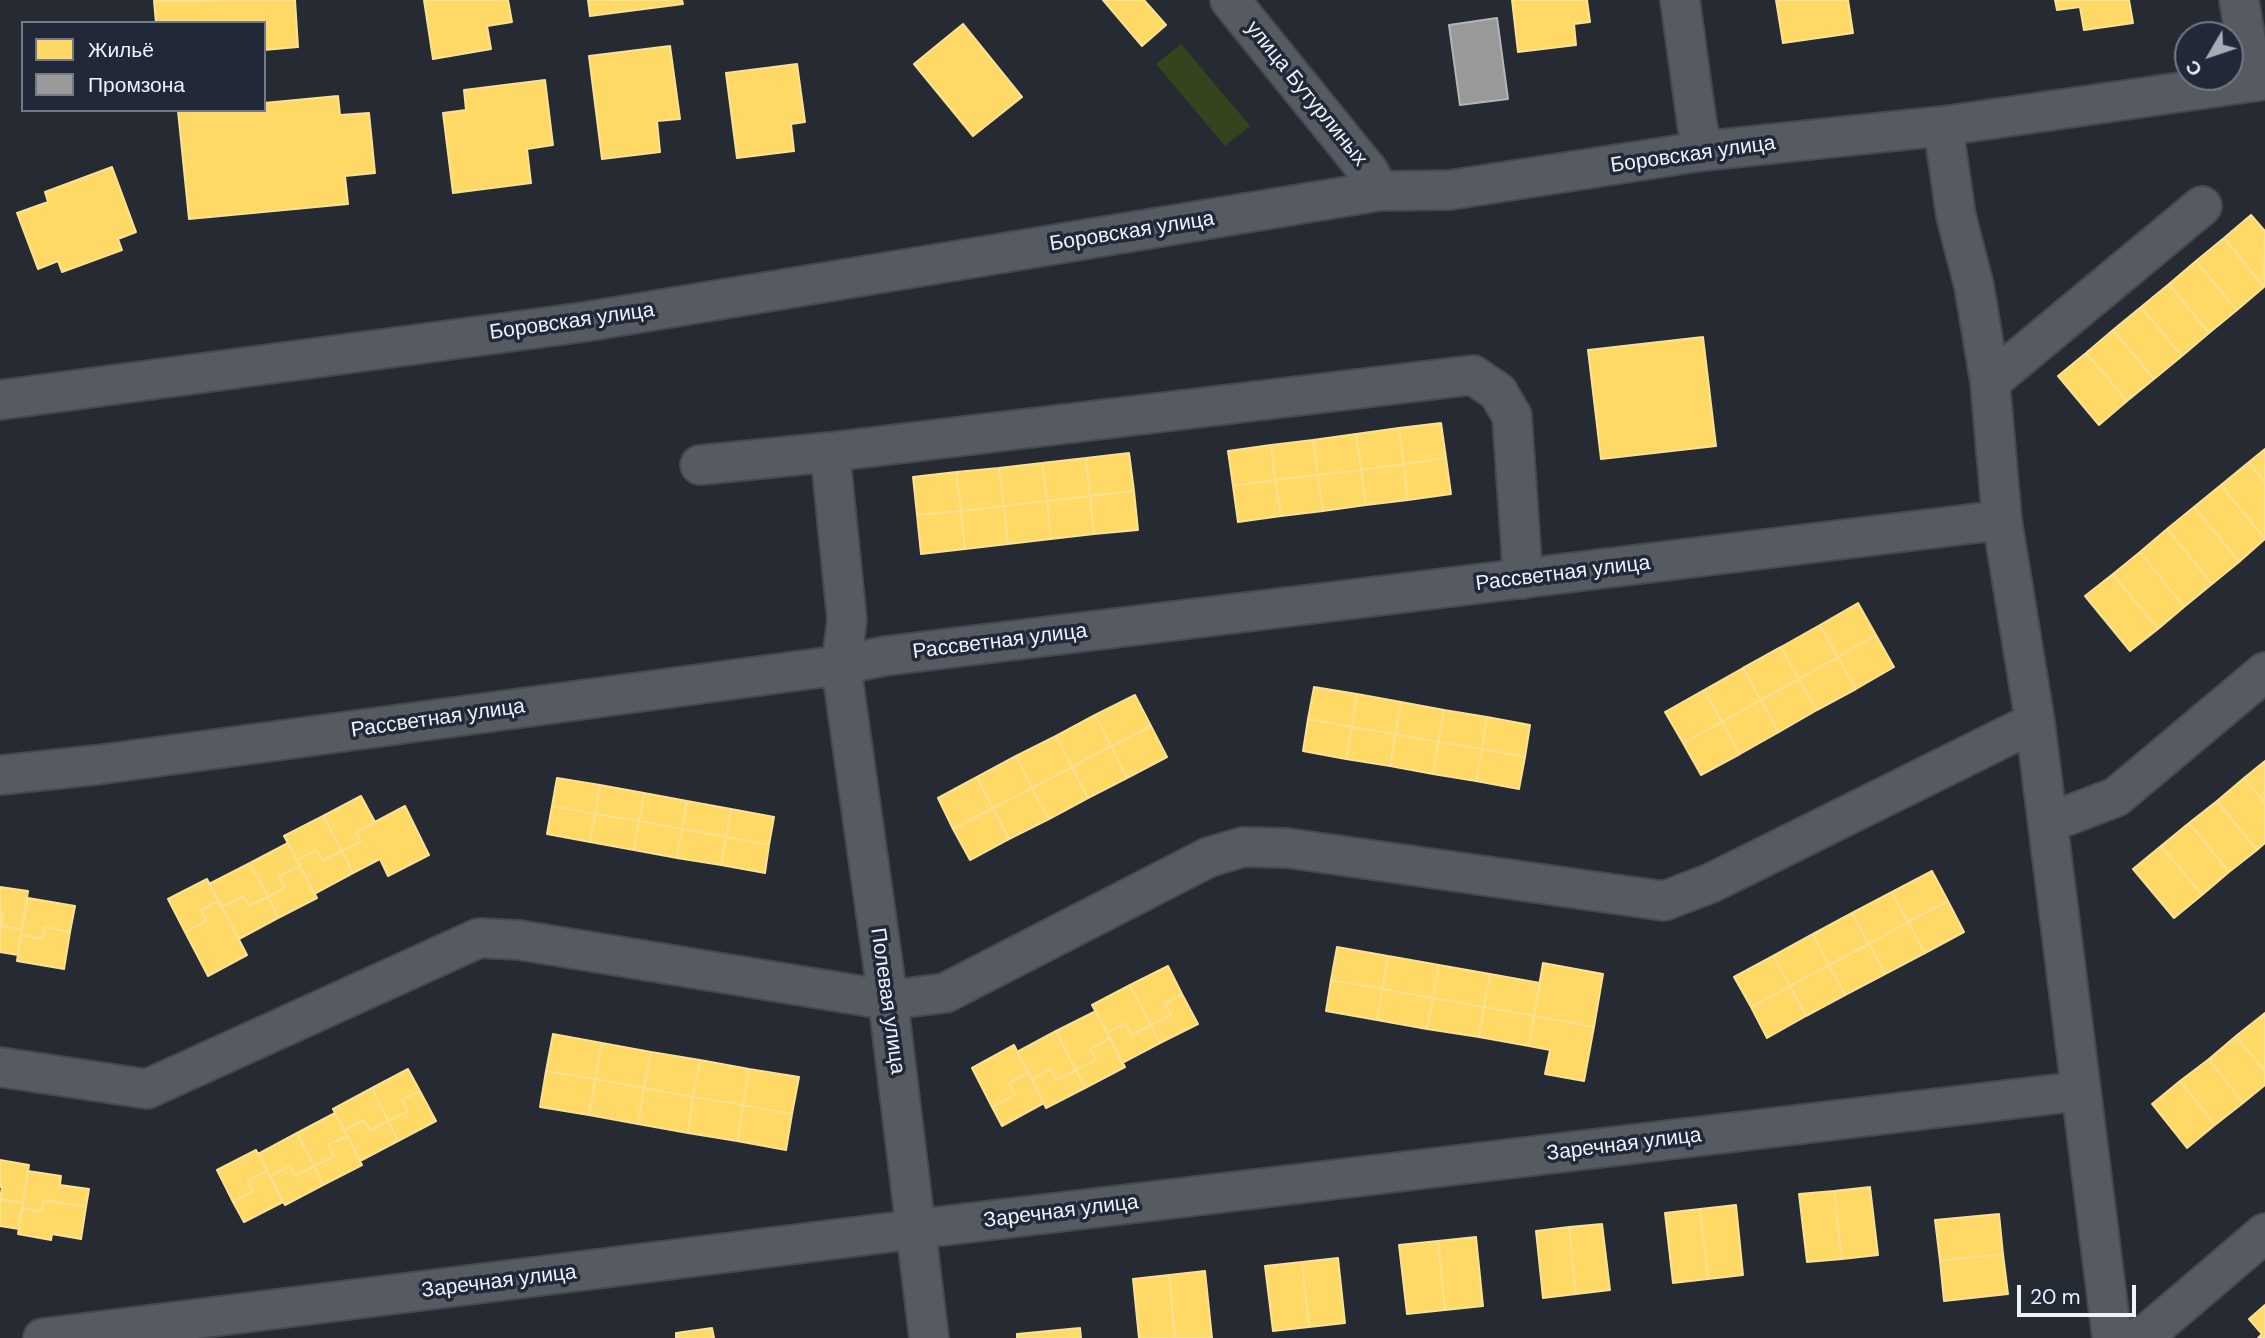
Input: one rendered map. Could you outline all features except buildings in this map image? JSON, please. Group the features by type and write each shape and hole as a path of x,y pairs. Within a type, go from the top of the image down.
{"street":[{"name":"улица Бутурлиных","path":"1230,0 1369,172 1379,191"},
{"path":"1680,0 1703,151"},
{"path":"2239,0 2259,81"},
{"name":"Боровская улица","path":"0,400 584,322 1379,191 1450,190 1703,151 1943,125 2259,81"},
{"path":"1943,125 1956,216 1974,286 1990,383 2002,520 2035,722 2112,1338"},
{"path":"1990,383 2202,206"},
{"path":"701,465 1473,375 1498,393 1511,416 1523,579"},
{"name":"Полевая улица","path":"830,452 847,620 841,665 888,1000 929,1338"},
{"name":"Рассветная улица","path":"0,775 96,765 841,665 885,656 2002,520"},
{"path":"2048,823 2116,797 2265,672"},
{"path":"0,1067 147,1089 479,938 519,940 888,1000 945,993 1209,857 1243,848 1287,848 1664,901 1711,883 2035,722"},
{"name":"Заречная улица","path":"43,1338 917,1229 2081,1091"},
{"path":"2136,1338 2149,1332 2265,1233"}],"green space":[{"path":"1181,44 1250,126 1225,146 1156,64"}]}
